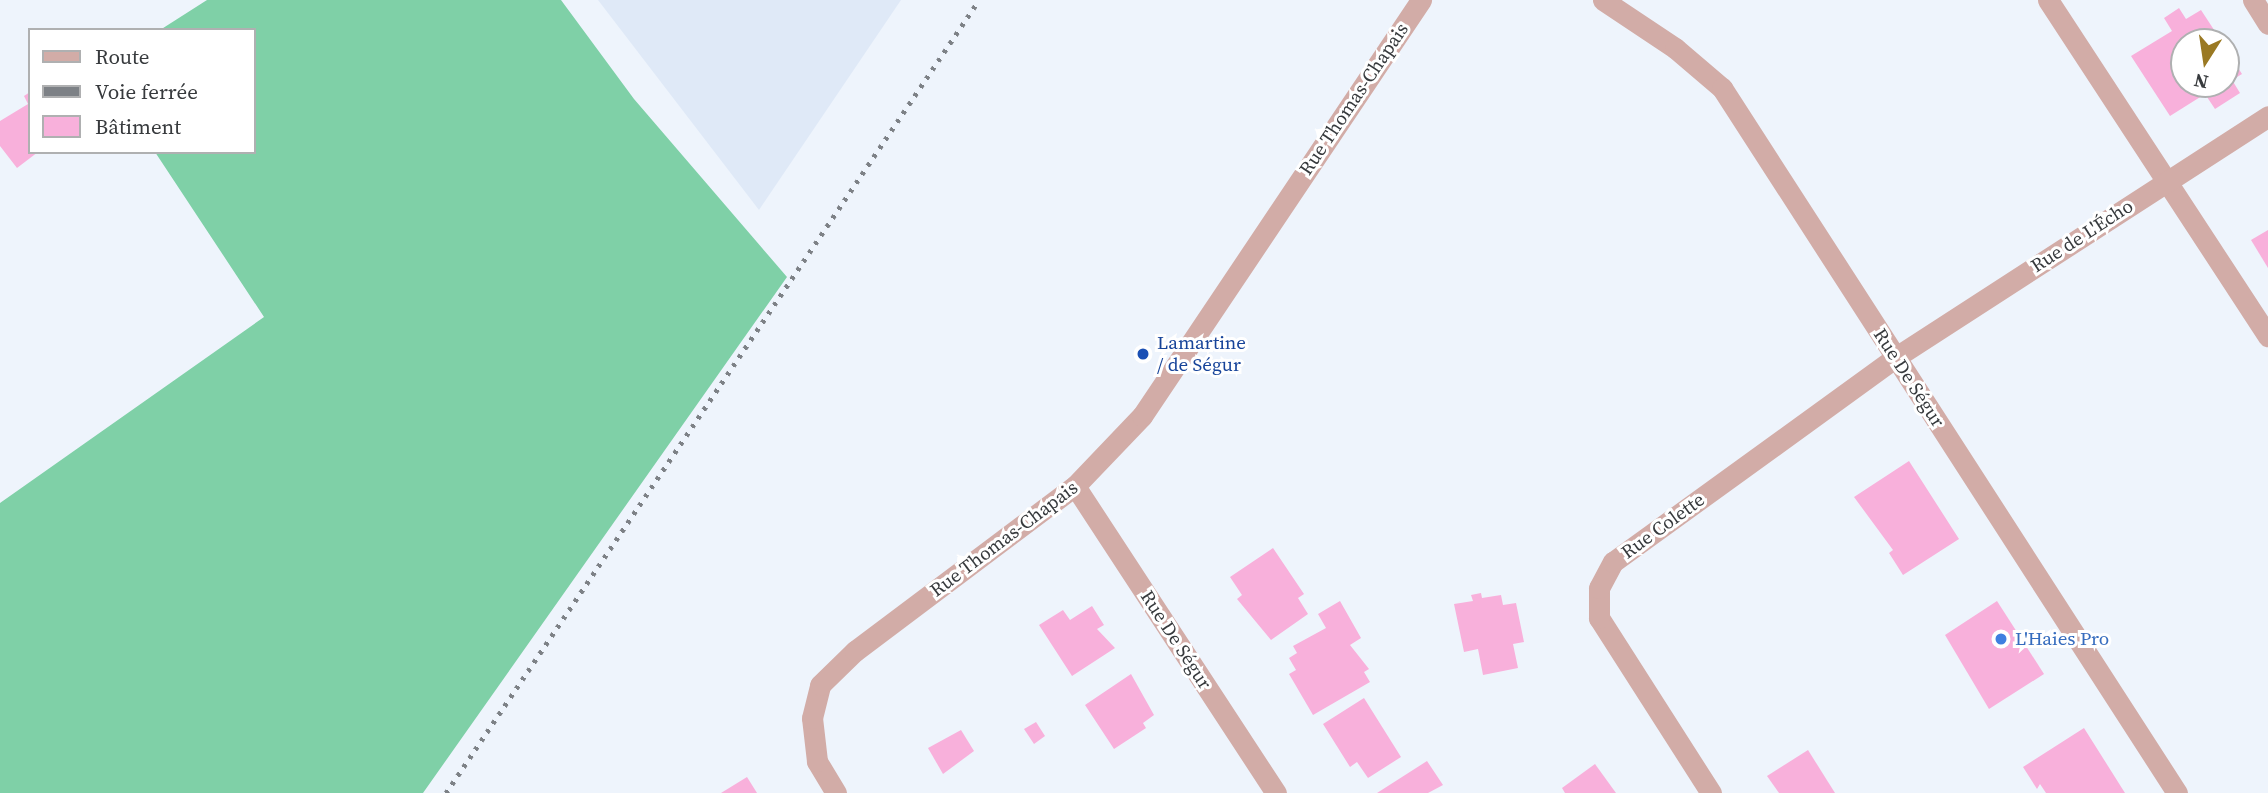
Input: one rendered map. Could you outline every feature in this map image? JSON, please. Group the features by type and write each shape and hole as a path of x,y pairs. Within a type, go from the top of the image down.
{"street":[{"name":"Rue Thomas-Chapais","path":"836,793 817,761 813,718 820,684 855,651 1075,486 1142,416 1421,0"},
{"name":"Rue De Ségur","path":"1603,0 1675,48 1722,88 2177,793"},
{"path":"2048,0 2268,336"},
{"path":"2253,0 2268,24"},
{"name":"Rue de L'Écho","path":"1896,357 2268,116"},
{"name":"Rue Colette","path":"1711,793 1599,618 1599,588 1613,562 1896,357"},
{"name":"Rue De Ségur","path":"1075,486 1276,793"}],"shaded area":[{"path":"598,0 901,0 759,210"}],"green space":[{"path":"207,0 561,0 634,99 787,277 423,793 0,793 0,503 264,317 156,154 256,154 256,28 163,28"}],"building":[{"path":"2179,8 2186,19 2201,10 2213,28 2170,28 2164,18"},
{"path":"2170,32 2170,98 2199,98 2170,116 2131,56"},
{"path":"2208,98 2232,98 2215,109"},
{"path":"28,104 28,154 35,154 17,168 0,146 0,121"},
{"path":"2268,230 2268,268 2251,240"},
{"path":"1909,461 1959,539 1903,575 1889,553 1893,550 1854,497"},
{"path":"1273,548 1304,594 1298,598 1308,614 1271,640 1237,599 1242,595 1230,577"},
{"path":"1481,593 1482,598 1501,595 1503,605 1516,603 1524,642 1513,644 1518,668 1483,675 1478,649 1464,652 1454,604 1473,601 1471,595"},
{"path":"1340,601 1361,638 1350,645 1369,669 1364,672 1370,682 1313,715 1289,674 1296,670 1289,658 1297,653 1293,646 1326,628 1318,614"},
{"path":"1997,601 2044,674 1989,709 1945,635"},
{"path":"1092,606 1104,625 1097,629 1115,648 1072,676 1039,625 1063,610 1070,620"},
{"path":"1131,674 1154,715 1143,723 1146,728 1114,749 1085,705"},
{"path":"1364,698 1401,757 1368,778 1357,762 1350,767 1323,724"},
{"path":"1036,722 1045,736 1034,744 1024,729"},
{"path":"2084,728 2125,793 2046,793 2040,784 2037,789 2023,767"},
{"path":"961,730 974,751 943,774 928,748"},
{"path":"1808,750 1835,793 1779,793 1767,776"},
{"path":"1427,761 1443,785 1428,793 1377,793"},
{"path":"1595,764 1616,793 1565,793 1562,788"},
{"path":"747,777 757,793 721,793"}],"railway":[{"path":"446,793 979,0"}],"place":[{"name":"Lamartine / de Ségur","path":"1143,354"},
{"name":"L'Haies Pro","path":"2001,639"}]}
